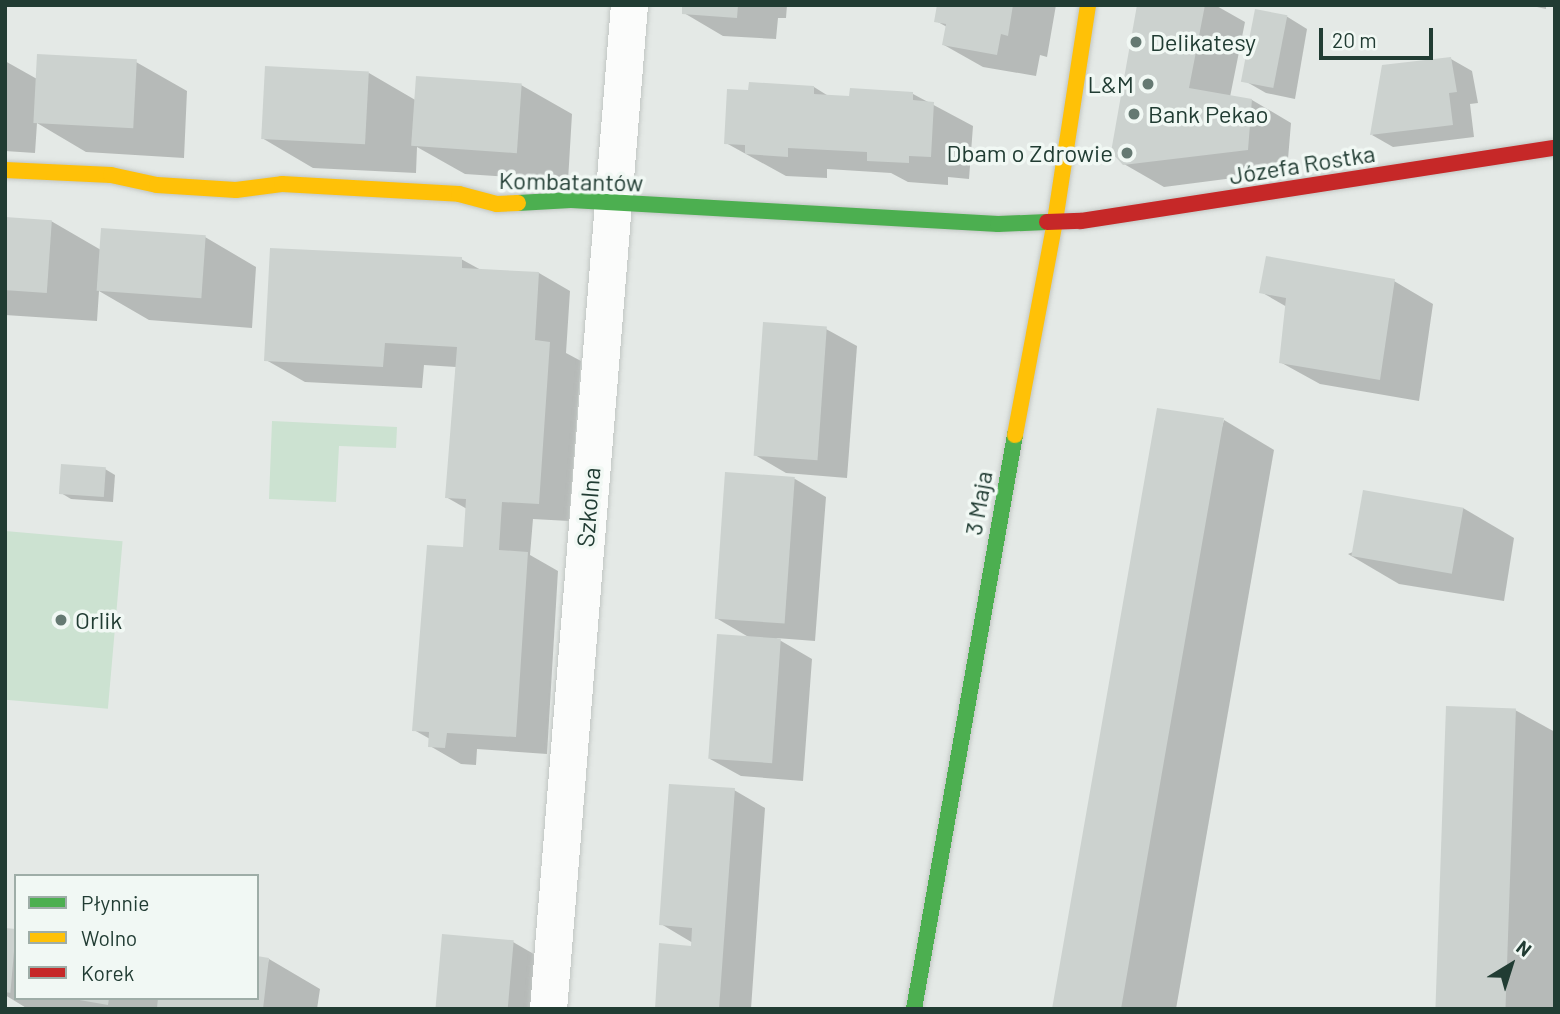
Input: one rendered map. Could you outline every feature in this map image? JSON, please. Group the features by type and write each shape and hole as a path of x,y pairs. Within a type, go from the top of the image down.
{"street":[{"name":"Szkolna","path":"548,1009 629,5"},
{"name":"3 Maja","path":"914,1009 972,663 1055,221 1088,5"},
{"name":"Józefa Rostka","path":"1055,221 1082,221 1555,148"},
{"name":"Kombatantów","path":"5,170 111,175 157,185 236,190 282,184 459,194 497,204 542,200 998,224 1055,221"}],"green space":[{"path":"272,421 397,427 396,448 339,446 336,502 269,499"},
{"name":"Orlik","path":"5,531 123,541 108,709 5,700"}],"building":[{"path":"682,5 738,5 737,18 682,14"},
{"path":"937,5 1013,5 1008,36 1001,34 997,55 942,45 946,24 934,22"},
{"path":"1137,5 1205,5 1189,88 1252,99 1248,150 1123,165 1111,152"},
{"path":"1255,9 1287,15 1273,88 1241,82"},
{"path":"37,54 137,59 133,128 33,123"},
{"path":"1451,57 1457,92 1449,93 1453,125 1370,135 1382,65"},
{"path":"265,66 369,71 365,144 261,139"},
{"path":"416,76 522,83 517,153 411,146"},
{"path":"749,82 814,86 814,94 849,96 850,88 913,92 913,100 934,102 931,157 909,156 909,163 867,161 867,152 788,148 788,157 745,154 745,145 724,144 727,89 748,90"},
{"path":"5,217 52,220 47,293 5,290"},
{"path":"101,228 206,235 201,298 97,291"},
{"path":"270,248 462,257 462,268 539,272 535,340 550,342 539,504 502,502 499,550 528,552 516,737 447,733 445,748 428,747 429,732 412,731 427,545 463,547 466,499 445,498 457,347 385,343 383,367 264,361"},
{"path":"1266,256 1395,279 1380,380 1279,363 1286,298 1259,293"},
{"path":"763,322 827,326 817,460 754,456"},
{"path":"1157,408 1224,418 1121,1009 1052,1009"},
{"path":"61,464 106,467 104,497 59,494"},
{"path":"725,472 795,477 785,624 715,619"},
{"path":"1363,490 1463,508 1452,574 1351,556"},
{"path":"717,634 781,638 772,763 708,759"},
{"path":"1446,706 1516,708 1505,1009 1435,1009"},
{"path":"669,784 735,788 719,1009 655,1009 659,943 691,946 692,928 659,925"},
{"path":"5,928 14,929 10,993 5,992"},
{"path":"442,934 514,940 508,1009 435,1009"},
{"path":"259,956 269,958 263,1009 157,1008 158,1000 259,1000"},
{"path":"79,1000 109,1000 108,1005"}],"traffic: fast":[{"path":"518,203 571,200 998,224 1047,222"},
{"path":"914,1009 1015,435"}],"traffic: slow":[{"path":"1015,435 1055,221 1088,5"},
{"path":"5,170 111,175 157,185 236,190 282,184 459,194 497,204 518,203"}],"traffic: jam":[{"path":"1047,222 1081,221 1555,148"}],"place":[{"name":"Delikatesy","path":"1136,42"},
{"name":"L&M","path":"1148,84"},
{"name":"Bank Pekao","path":"1134,114"},
{"name":"Dbam o Zdrowie","path":"1127,153"},
{"name":"Orlik","path":"61,620"}]}
